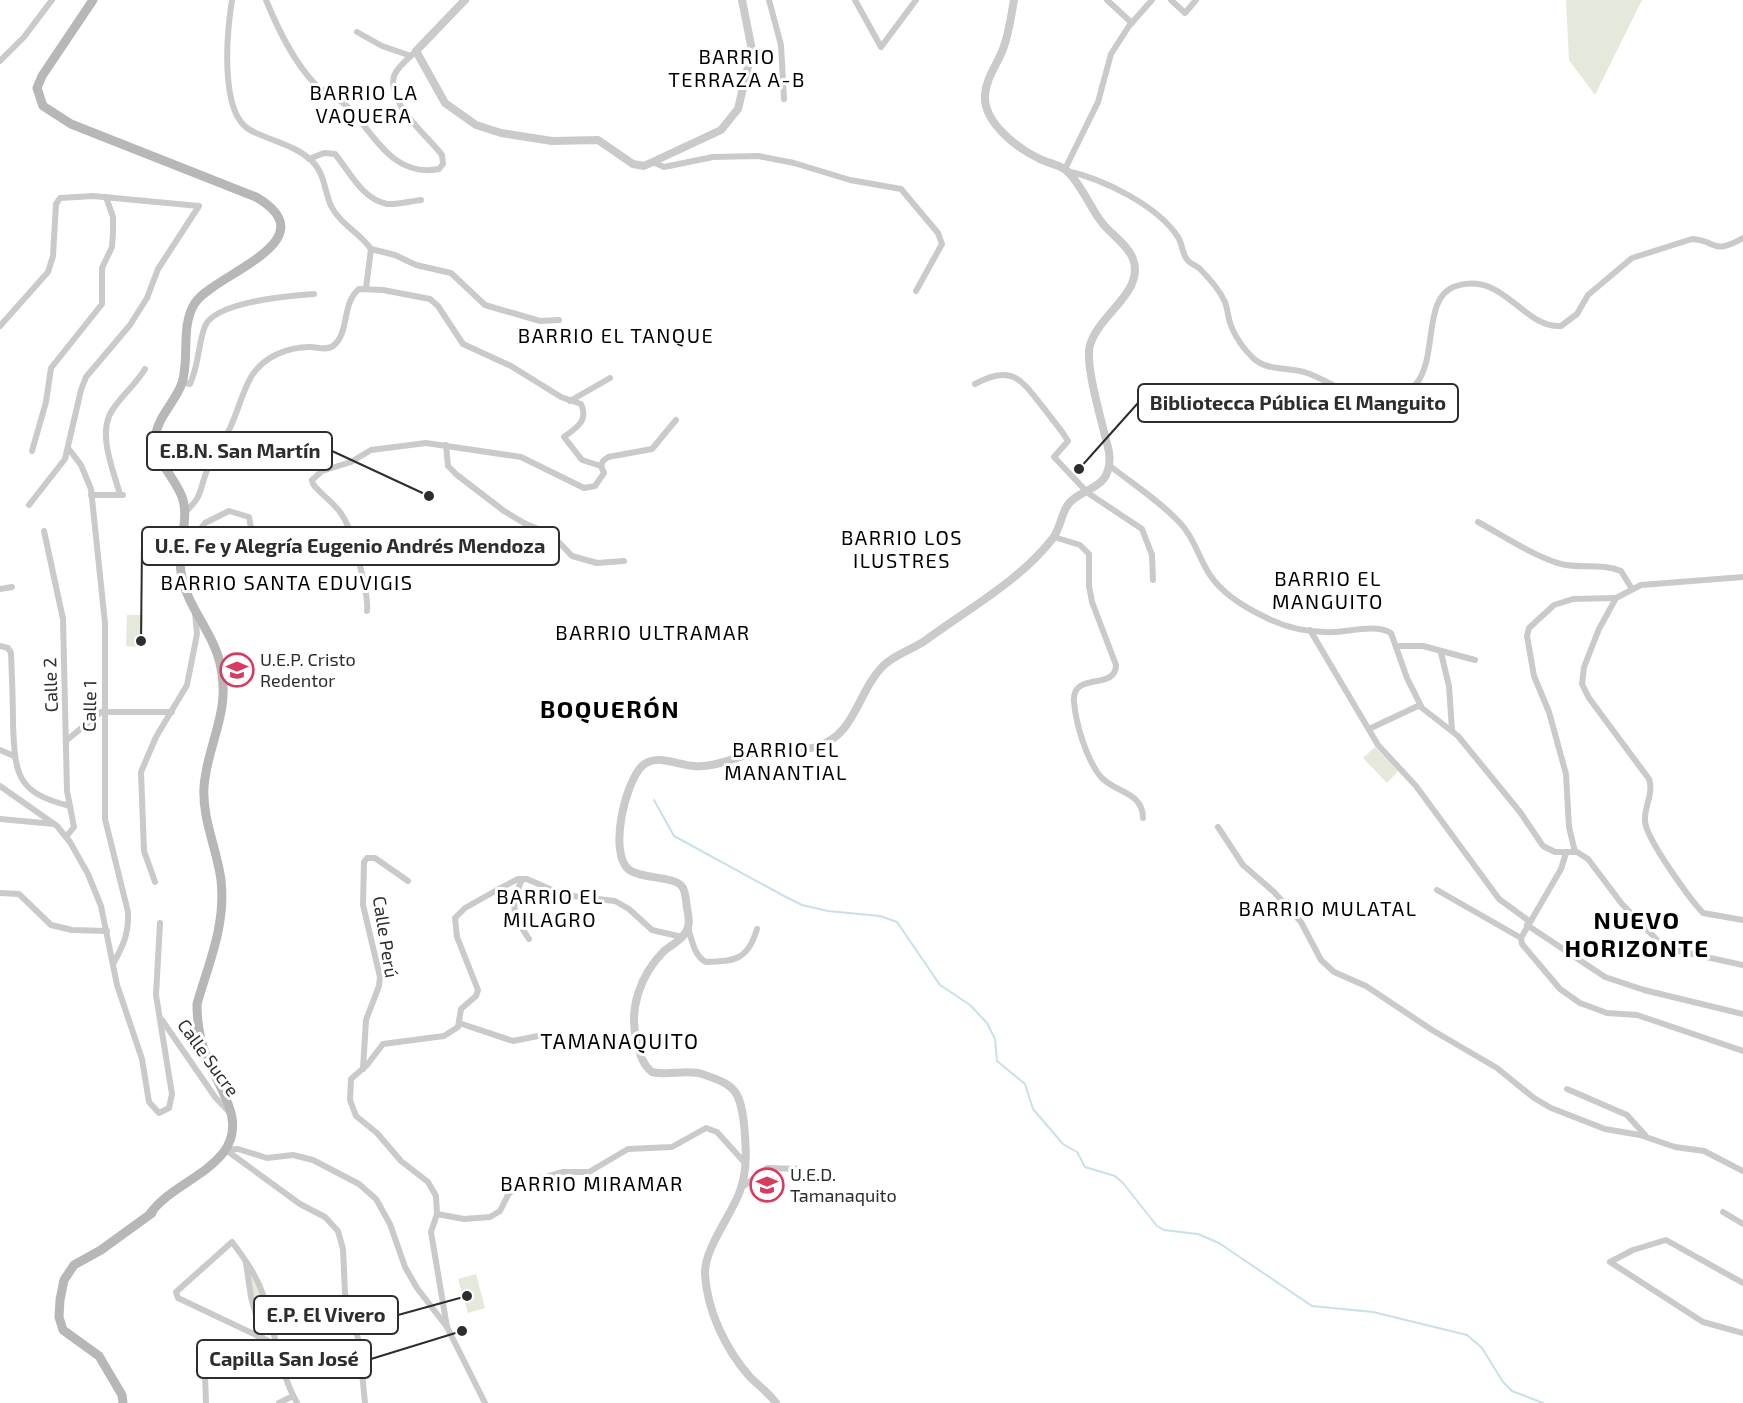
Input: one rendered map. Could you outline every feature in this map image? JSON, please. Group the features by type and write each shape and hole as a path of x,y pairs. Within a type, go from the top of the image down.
{"main road":[{"path":"93,0 42,76 37,88 43,106 71,124 256,197 273,208 277,215 279,233 267,254 212,288 192,308 182,382 161,420 155,439 157,452 178,484 184,512 179,555 184,588 195,613 212,640 223,681 222,714 209,762 204,796 221,879 221,913 216,946 197,1004 197,1016 206,1058 233,1116 231,1138 225,1150 209,1166 176,1191 163,1205 101,1250 74,1265 64,1280 59,1317 63,1330 72,1339 99,1356 122,1395 123,1403"}],"street":[{"path":"0,61 24,37 52,0"},
{"path":"232,0 228,35 229,76 236,117 250,130 291,146 309,159 322,176 332,207 371,249 395,255 416,265 451,273 485,305 540,321 559,320"},
{"path":"266,0 293,54 320,88 349,108 392,158 408,167 439,170 443,164 442,155 404,112 398,100 395,74 465,0"},
{"path":"357,32 382,46 413,54 445,103 476,125 501,133 552,141 598,140 633,164 644,166 655,163 721,130 738,109 752,50 742,0"},
{"path":"769,0 781,45 784,99"},
{"path":"855,0 881,47 916,0"},
{"path":"1014,0 1004,47 986,87 985,104 991,118 1018,146 1035,157 1113,186 1167,224 1179,239 1186,259 1199,268 1224,300 1232,328 1245,348 1260,364 1304,372 1345,391 1370,398 1396,397 1420,379 1428,364 1430,325 1443,296 1450,289 1477,284 1490,287 1507,295 1543,322 1562,326 1577,314 1588,295 1632,258 1692,239 1699,239 1713,246 1727,247 1743,238"},
{"path":"1107,0 1132,23"},
{"path":"1066,170 1098,102 1107,65 1132,23 1152,0"},
{"path":"1171,0 1185,13 1196,0"},
{"path":"309,159 324,153 335,154 358,184 371,196 385,203 421,200"},
{"path":"655,163 663,168 714,157 758,156 794,163 850,180 901,189 932,225 942,244 916,291"},
{"path":"776,1403 751,1377 728,1345 718,1326 705,1280 708,1257 740,1189 746,1163 742,1106 736,1091 700,1073 652,1072 641,1059 632,1016 638,993 657,960 682,937 690,922 682,886 672,881 634,873 623,861 620,835 625,798 642,766 658,760 700,766 762,751 805,750 829,742 850,722 869,682 884,666 924,642 1006,582 1054,537 1067,506 1099,484 1110,466 1109,452 1090,369 1089,347 1099,325 1127,294 1134,277 1134,266 1130,254 1102,223 1066,170"},
{"path":"0,326 43,280 52,265 57,200 66,196 106,197 199,206 158,269 147,298 130,325 86,377 76,409 68,448 59,469 29,506"},
{"path":"32,451 51,368 102,304 102,268 112,247 113,232 113,217 106,197"},
{"path":"366,288 371,249"},
{"path":"184,512 200,496 206,473 257,368 271,357 286,351 300,348 329,348 334,345 341,333 349,300 359,289 366,288 430,299 438,306 463,344 511,366 541,387 581,404 584,415 580,425 564,437 582,460 601,466"},
{"path":"182,382 190,384 200,355 206,325 214,317 236,306 273,297 314,294"},
{"path":"91,495 122,495 109,453 107,427 112,410 133,388 146,369"},
{"path":"975,384 999,374 1008,375 1027,385 1047,413 1058,423 1068,441 1054,458 1088,493 1136,524 1147,535 1152,555 1153,580"},
{"path":"570,401 610,378"},
{"path":"367,611 365,586 346,523 312,480 327,468 351,462 378,449 426,442 521,457 584,488 590,488 600,482 604,473 601,466 608,457 652,449 676,420"},
{"path":"446,445 448,466 457,475 504,511 552,535 572,556 597,563 624,561"},
{"name":"Calle 1","path":"68,448 87,477 91,495 105,623 105,819 128,920 127,938 113,964"},
{"path":"1110,466 1181,524 1193,539 1210,576 1228,593 1279,624 1310,630 1383,630 1390,633 1420,705 1452,730 1520,812 1538,841 1549,850 1575,852 1588,859 1622,904 1660,945 1668,949 1743,965"},
{"path":"179,555 205,523 222,513 238,512 249,517 253,538"},
{"path":"1478,522 1557,562 1574,566 1609,567 1621,571 1632,589"},
{"name":"Calle 2","path":"44,531 63,612 66,740 70,806 74,827 66,837"},
{"path":"1054,537 1080,545 1089,554 1089,586 1092,602 1116,665 1116,671 1111,677 1080,685 1075,692 1074,700 1081,732 1099,774 1109,784 1136,798 1141,804 1143,818"},
{"path":"1575,852 1569,827 1566,774 1549,712 1534,676 1527,636 1529,628 1554,605 1574,599 1616,598 1632,589 1654,583 1743,576"},
{"path":"0,589 12,587"},
{"path":"1616,598 1602,623 1584,667 1582,676 1585,692 1649,779 1652,789 1646,825 1665,862 1703,913 1743,920"},
{"path":"155,882 144,851 141,772 156,737 183,695 191,669 197,634 195,613"},
{"path":"1310,630 1386,754 1416,786 1499,899 1528,923 1605,977 1644,990 1743,1014"},
{"path":"0,646 8,648 11,653 14,756 20,776 30,790 44,799 70,806"},
{"path":"1397,646 1423,646 1441,653 1475,660"},
{"path":"1441,653 1449,686 1452,730"},
{"path":"1369,729 1420,705"},
{"path":"66,740 104,711 172,712"},
{"path":"0,750 14,756"},
{"path":"0,786 54,824 66,837 88,874 107,932 122,1003 142,1059 149,1102 159,1113 169,1108 172,1094 156,995 160,923"},
{"path":"0,819 54,824"},
{"path":"1218,827 1243,865 1274,891 1301,922 1321,960 1329,969 1366,986 1432,1030 1497,1068 1534,1098 1551,1108 1605,1129 1647,1137 1675,1147 1704,1151 1743,1171"},
{"path":"1566,853 1555,880 1521,938 1522,944 1548,976 1570,998 1607,1013 1637,1015 1743,1051"},
{"name":"Calle Perú","path":"363,1069 366,1020 379,986 380,976 363,905 364,862 367,858 375,858 408,881"},
{"path":"447,1327 431,1232 437,1214 436,1196 428,1182 396,1156 352,1109 349,1083 383,1044 444,1036 456,1030 461,1009 476,996 478,990 457,937 455,918 465,908 522,879 534,881 564,895 615,901 629,909 652,930 682,937"},
{"path":"522,879 515,895 513,911 529,939"},
{"path":"1437,890 1521,938"},
{"path":"0,893 19,894 51,925 72,930 107,932"},
{"path":"688,928 695,949 706,962 742,957 749,950 757,929"},
{"name":"Calle Sucre","path":"160,1017 215,1097 233,1116"},
{"path":"459,1023 513,1041 538,1036"},
{"path":"1567,1089 1627,1115 1647,1137"},
{"path":"437,1214 464,1219 490,1217 500,1211 508,1193 529,1182 562,1172 589,1172 628,1149 672,1147 706,1128 717,1132 746,1163"},
{"path":"225,1150 238,1149 267,1158 302,1156 343,1174 367,1190 383,1209 400,1257 417,1288 447,1327 485,1403"},
{"path":"225,1150 300,1203 325,1217 338,1231 343,1249 345,1293 358,1340 365,1403"},
{"path":"740,1189 767,1168 798,1169"},
{"path":"1723,1212 1743,1224"},
{"path":"1743,1283 1666,1240 1633,1250 1610,1262 1703,1322 1743,1333"},
{"path":"277,1344 178,1298 176,1292 232,1242 246,1261 263,1296 295,1400 279,1403"},
{"path":"246,1261 251,1297 262,1338"},
{"path":"206,1403 205,1375 262,1338"}],"shaded area":[{"path":"1566,0 1642,0 1595,95 1569,60"},
{"path":"127,615 143,615 142,647 126,646"},
{"path":"1375,747 1398,771 1387,783 1363,758"},
{"path":"251,1273 262,1297 269,1326 261,1329 252,1295"},
{"path":"476,1274 485,1308 468,1313 458,1279"}],"waterway":[{"path":"654,800 674,836 784,896 802,905 828,911 880,916 897,922 940,985 970,1005 987,1023 995,1039 997,1061 1025,1084 1033,1109 1063,1144 1077,1152 1085,1167 1115,1176 1123,1183 1157,1226 1164,1230 1198,1234 1219,1243 1312,1306 1373,1312 1467,1335 1482,1348 1503,1382 1512,1391 1543,1403"}],"place":[{"name":"Bibliotecca Pública El Manguito","path":"1079,469"},
{"name":"E.B.N. San Martín","path":"429,496"},
{"name":"U.E. Fe y Alegría Eugenio Andrés Mendoza","path":"141,641"},
{"name":"U.E.P. Cristo Redentor","path":"237,670"},
{"name":"U.E.D. Tamanaquito","path":"767,1185"},
{"name":"E.P. El Vivero","path":"467,1296"},
{"name":"Capilla San José","path":"462,1331"}],"district":[{"name":"BARRIO TERRAZA A-B","path":"737,68"},
{"name":"BARRIO LA VAQUERA","path":"364,104"},
{"name":"BARRIO EL TANQUE","path":"616,336"},
{"name":"BARRIO LOS ILUSTRES","path":"902,550"},
{"name":"BARRIO SANTA EDUVIGIS","path":"287,583"},
{"name":"BARRIO EL MANGUITO","path":"1328,590"},
{"name":"BARRIO ULTRAMAR","path":"653,633"},
{"name":"BOQUERÓN","path":"610,710"},
{"name":"BARRIO EL MANANTIAL","path":"786,762"},
{"name":"BARRIO EL MILAGRO","path":"550,908"},
{"name":"BARRIO MULATAL","path":"1328,909"},
{"name":"NUEVO HORIZONTE","path":"1637,935"},
{"name":"TAMANAQUITO","path":"620,1042"},
{"name":"BARRIO MIRAMAR","path":"592,1184"}]}
